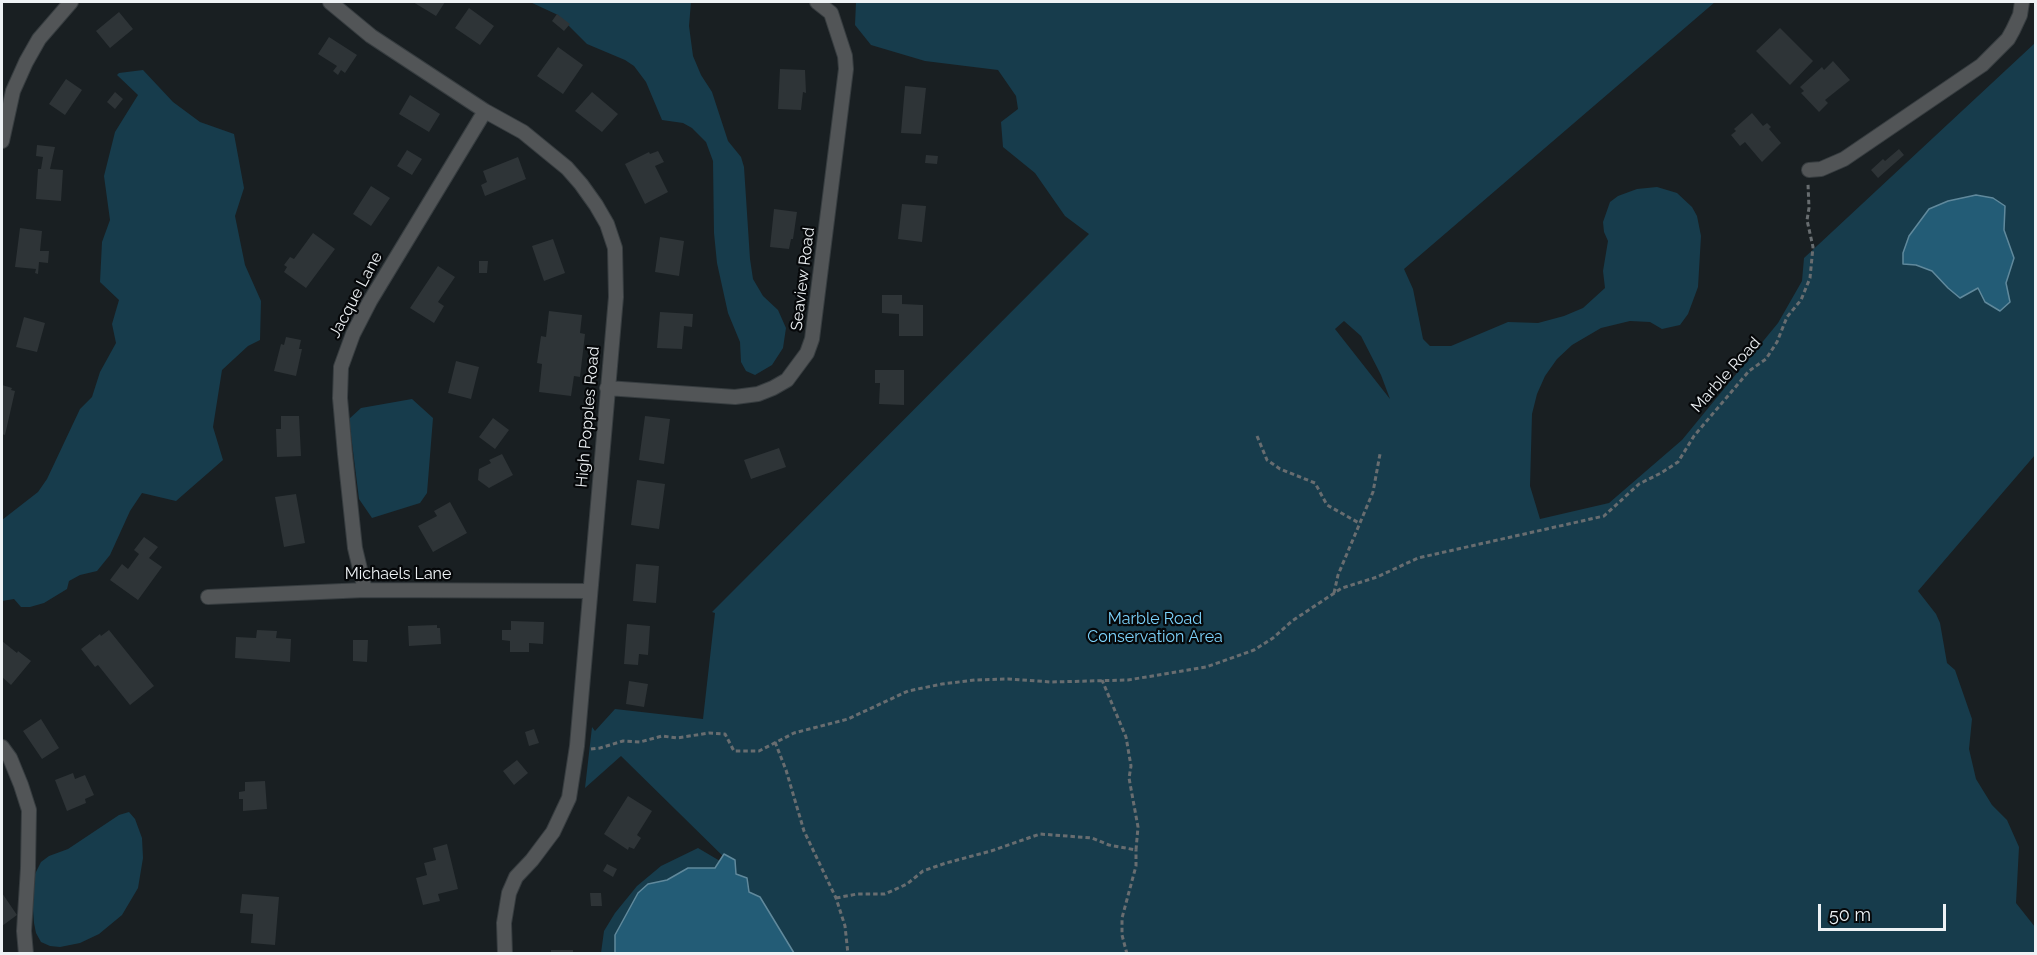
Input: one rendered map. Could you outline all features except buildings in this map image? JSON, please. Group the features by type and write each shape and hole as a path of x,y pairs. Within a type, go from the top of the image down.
{"street":[{"path":"2,141 8,108 21,72 39,39 71,2"},
{"name":"High Popples Road","path":"330,2 371,36 485,111 523,132 567,168 581,184 607,224 615,248 616,269 607,388 576,750 569,798 553,832 516,877 509,893 504,923 505,954"},
{"name":"Seaview Road","path":"607,388 735,397 758,394 787,380 807,353 813,339 846,69 845,56 831,13 817,2"},
{"path":"1809,170 1821,169 1844,159 1982,65 2008,39 2020,15 2022,2"},
{"name":"Jacque Lane","path":"365,590 355,548 345,454 340,398 344,358 370,301 485,111"},
{"name":"Michaels Lane","path":"208,597 365,590 589,591"},
{"path":"2,747 10,758 29,810 24,931 26,954"}],"path":[{"name":"Marble Road","path":"576,750 600,748 622,741 640,742 662,736 677,738 709,733 725,734 734,751 759,751 794,733 848,719 908,691 942,684 1008,679 1051,682 1128,680 1206,667 1254,650 1273,638 1292,621 1342,588 1377,577 1418,558 1604,516 1639,484 1661,474 1678,462 1694,436 1749,371 1766,359 1777,342 1787,317 1802,300 1810,278 1813,247 1806,220 1809,208 1809,170"},
{"path":"1257,436 1268,460 1280,469 1315,483 1327,505 1359,523"},
{"path":"1334,593 1338,574 1372,492 1380,454"},
{"path":"1102,680 1126,737 1131,766 1129,778 1138,828 1136,866 1122,918 1122,935 1127,954"},
{"path":"775,742 804,831 836,898 845,926 848,954"},
{"path":"836,898 857,894 885,894 898,890 923,871 1040,834 1092,838 1136,850"}],"green space":[{"path":"530,2 691,2 689,26 693,56 712,92 728,141 741,157 744,167 753,279 763,296 778,310 786,328 783,348 772,365 755,375 746,371 741,362 740,342 728,313 717,263 714,233 713,161 706,142 692,128 683,123 662,120 646,82 634,66 587,44 558,15"},
{"name":"Marble Road Conservation Area","path":"856,2 1715,2 1404,269 1413,289 1423,339 1430,346 1451,346 1508,322 1538,323 1583,308 1605,288 1603,271 1608,241 1603,222 1610,202 1618,196 1637,189 1657,187 1677,193 1692,207 1697,216 1701,236 1698,287 1688,314 1680,325 1662,329 1650,322 1630,321 1601,328 1572,345 1557,359 1545,376 1532,414 1530,486 1540,519 1609,503 1682,440 1778,323 1802,281 1804,258 2035,43 2035,455 1918,591 1936,614 1940,623 1947,663 1955,670 1972,719 1969,749 1976,779 1992,805 2007,820 2019,847 2016,903 2035,927 2035,953 601,953 604,931 615,913 637,886 661,866 698,848 733,866 621,756 585,788 592,727 595,731 615,709 703,719 715,613 712,612 1089,234 1065,216 1035,173 1003,147 1001,122 1018,109 1016,96 998,70 925,61 871,45 855,25","holes":["1344,321 1361,336 1381,375 1390,399 1335,329"]},
{"path":"143,70 173,102 200,122 234,134 244,188 235,216 245,265 261,301 260,340 248,346 222,370 213,427 223,460 176,501 142,493 130,511 110,555 97,571 80,575 69,581 67,589 44,603 21,607 14,599 2,601 2,520 38,492 47,479 80,409 92,397 100,372 116,343 112,324 119,300 100,282 102,242 110,220 104,176 115,132 138,95 117,75"},
{"path":"412,399 433,418 427,493 420,503 372,518 359,499 349,419 361,408"},
{"path":"129,812 135,819 142,838 143,858 138,888 122,915 99,934 80,943 60,947 41,942 34,923 31,882 41,862 49,856 68,849 119,815"}],"shaded area":[{"path":"1976,195 1993,198 2005,206 2004,230 2014,258 2006,283 2010,302 2000,311 1985,302 1978,288 1960,298 1932,271 1916,265 1903,264 1903,253 1909,236 1929,209 1948,201"},
{"path":"724,854 735,860 736,874 747,878 749,892 760,897 794,953 615,953 615,935 638,893 648,884 667,880 688,868 715,868"}]}
